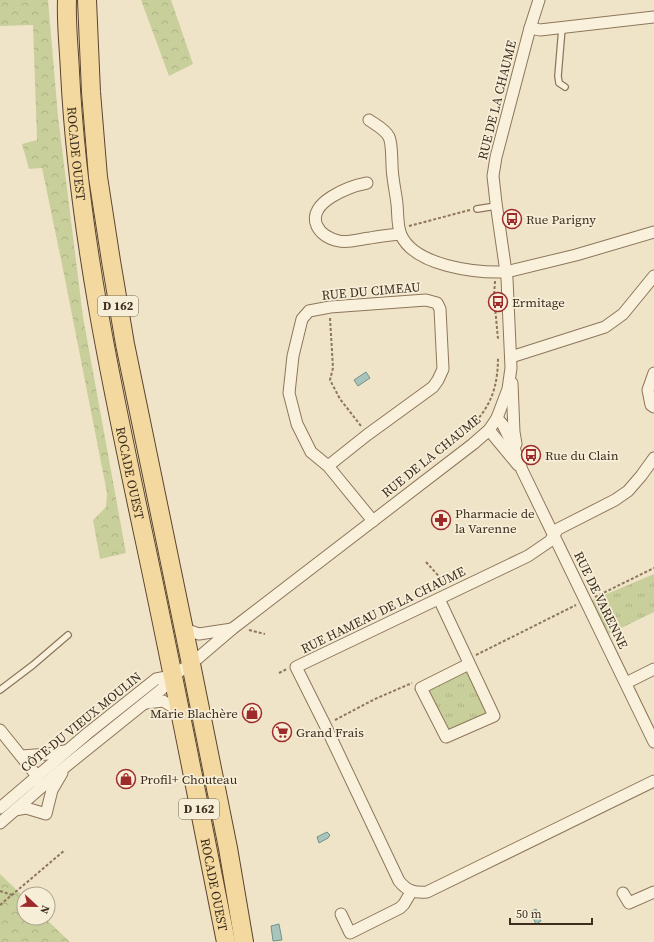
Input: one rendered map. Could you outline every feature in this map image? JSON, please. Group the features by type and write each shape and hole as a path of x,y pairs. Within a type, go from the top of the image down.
{"main road":[{"name":"ROCADE OUEST","path":"67,0 71,98 78,178 91,265 109,365 226,942"},
{"name":"ROCADE OUEST","path":"87,0 91,92 98,169 111,261 125,344 228,848 244,942"}],"street":[{"name":"RUE DE LA CHAUME","path":"172,676 191,664 232,629 473,444 488,430 497,418 508,389 511,362 501,272 493,176 496,157 530,28 539,0"},
{"path":"530,28 540,30 654,17"},
{"path":"368,120 380,127 390,138 400,231 414,251 432,261 458,268 501,272 576,254 654,232"},
{"path":"367,183 351,187 323,203 316,214 316,224 319,230 329,238 342,242 400,231"},
{"path":"511,362 605,327 623,314 654,276"},
{"name":"RUE DU CIMEAU","path":"328,466 367,435 433,387 438,380 442,369 440,309 437,303 426,300 330,307 309,310 302,319 293,356 289,393 297,424 310,452 328,466 373,521"},
{"name":"RUE DE VARENNE","path":"511,362 514,402 514,432 522,470"},
{"path":"654,373 648,390 651,405 654,407"},
{"name":"RUE DE VARENNE","path":"497,418 503,425 522,470 654,742"},
{"name":"RUE DE VARENNE","path":"488,430 522,470"},
{"path":"554,534 558,529 615,500 628,491 654,458"},
{"name":"RUE HAMEAU DE LA CHAUME","path":"411,892 399,881 296,667 528,556 550,541 554,534"},
{"path":"438,599 494,716 446,737 421,688 469,664"},
{"name":"RUE DE LA CHAUME","path":"184,629 199,634 232,629"},
{"path":"626,683 654,669"},
{"name":"CÔTE DU VIEUX MOULIN","path":"0,823 67,766 162,689 172,676"},
{"name":"CÔTE DU VIEUX MOULIN","path":"0,808 67,750 156,679 172,676"},
{"name":"CÔTE DU VIEUX MOULIN","path":"145,703 163,701 180,711"},
{"path":"0,730 37,776 40,789"},
{"path":"22,756 48,754 67,750"},
{"path":"15,810 26,808 46,814 52,790 67,766"},
{"path":"341,914 350,933 400,908 411,892 427,892 654,781"},
{"path":"623,893 629,903 654,892"}],"lane":[{"path":"562,28 558,76 560,83 565,87"},
{"path":"477,209 496,206"},
{"path":"0,690 33,665 68,635"}],"path":[{"path":"400,231 465,211 477,209"},
{"path":"498,342 494,296 501,272"},
{"path":"330,307 333,368 330,380 340,399 367,435"},
{"path":"442,453 475,424 486,410 491,399 498,373 498,353"},
{"path":"426,562 445,582"},
{"path":"586,601 654,568"},
{"path":"251,631 265,634"},
{"path":"279,673 283,670"},
{"path":"0,905 65,850"},
{"path":"0,891 12,895"}],"green space":[{"path":"0,0 48,0 58,116 83,317 126,553 100,559 93,520 106,507 107,493 42,168 29,169 22,144 37,140 33,25 0,26"},
{"path":"141,0 171,0 193,64 169,76"},
{"path":"654,574 654,612 609,634 590,601"},
{"path":"468,670 489,713 447,733 426,690"},
{"path":"0,874 16,889 16,926 53,926 70,942 0,942"}],"water":[{"path":"366,372 370,378 358,386 354,380"},
{"path":"327,832 330,835 328,838 319,843 317,837"},
{"path":"536,909 541,921 536,924 530,912"},
{"path":"279,924 282,940 273,941 271,926"}],"place":[{"name":"Rue Parigny","path":"512,219"},
{"name":"Ermitage","path":"498,302"},
{"name":"Rue du Clain","path":"531,455"},
{"name":"Pharmacie de la Varenne","path":"441,520"},
{"name":"Marie Blachère","path":"252,713"},
{"name":"Grand Frais","path":"282,732"},
{"name":"Profil+ Chouteau","path":"126,779"}]}
